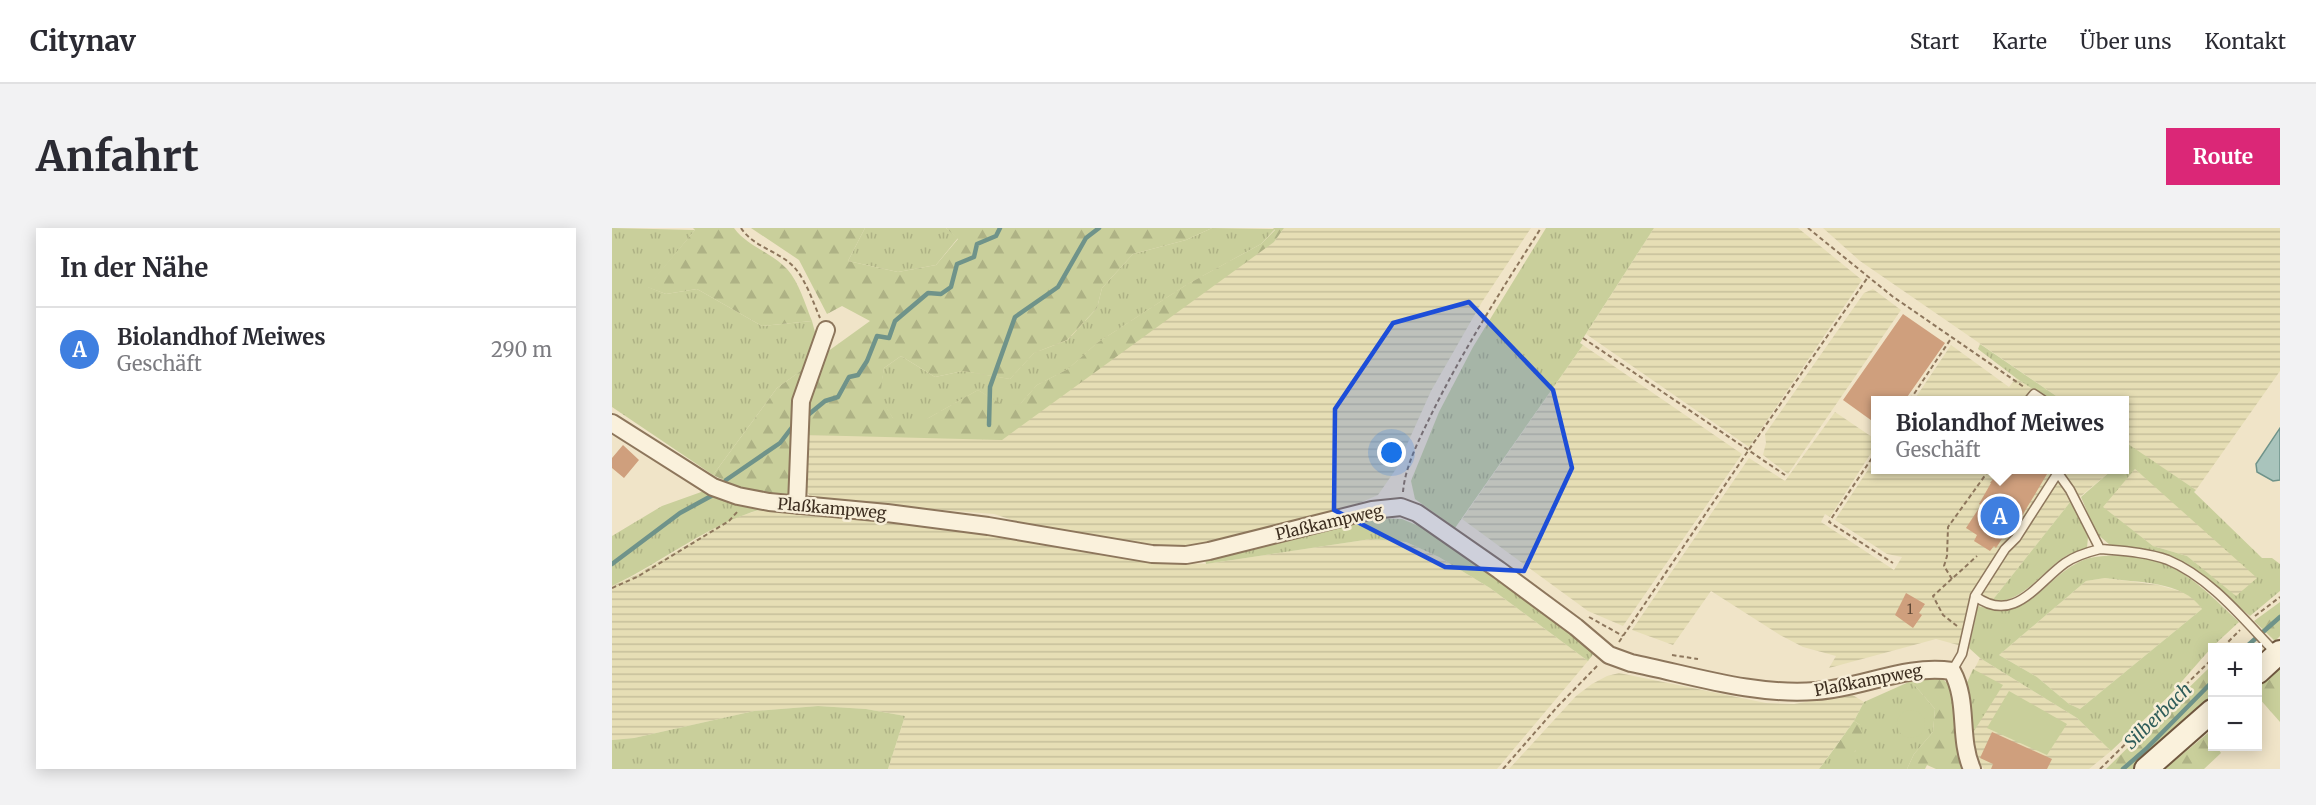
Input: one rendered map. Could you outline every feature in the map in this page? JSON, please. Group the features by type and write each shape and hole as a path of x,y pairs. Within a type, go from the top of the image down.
{"main road":[{"path":"2262,666 2274,649"},
{"path":"2146,769 2208,715"}],"street":[{"path":"797,505 801,401 826,330"},
{"name":"Plaßkampweg","path":"612,423 713,487 744,497 988,526 1170,555 1209,551 1372,510 1401,507 1417,513 1576,627 1614,648 1630,663 1769,692 1818,691 1859,685 1925,669 1952,671"},
{"path":"1952,671 1962,699 1966,756 1972,769"}],"lane":[{"path":"1952,671 1962,654 1975,596 2057,474"},
{"path":"2061,474 2100,549"},
{"path":"1975,596 1987,605 2004,606 2022,600 2066,562 2100,549 2134,552 2168,560 2194,575 2218,594 2274,649"}],"path":[{"path":"741,228 755,241 795,268 826,330"},
{"path":"1401,507 1403,486 1410,464 1444,388 1496,298 1541,228"},
{"path":"1808,228 1869,278 2031,396"},
{"path":"1503,769 1558,706 1614,648 1869,278"},
{"path":"1913,396 1952,337"},
{"path":"1583,338 1785,475"},
{"path":"1871,458 1829,522 1893,563"},
{"path":"1952,579 1944,566 1947,556 1948,527 1986,474"},
{"path":"612,588 637,577 729,521 739,510 744,497"},
{"path":"1966,633 1943,615 1933,596 1977,556"},
{"path":"2100,769 2208,663"}],"highlighted area":[{"path":"1469,302 1553,390 1572,468 1524,571 1445,567 1334,510 1335,409 1393,323"}],"shaded area":[{"path":"1284,228 1531,228 1482,302 1431,391 1396,469 1378,495 1348,508 1188,547 1146,546 1022,523 994,514 814,500 804,489 806,435 1274,242"},
{"path":"1654,228 1798,228 1862,280 1749,447 1586,334"},
{"path":"1823,228 2280,228 2280,371 2196,490 2129,446 2129,396 2056,396 1860,261"},
{"path":"1873,289 1901,310 1788,474 1763,455 1766,443 1765,434 1864,293"},
{"path":"1583,345 1742,454 1623,626 1588,611 1462,519"},
{"path":"1951,345 2009,387 2016,378 2043,396 1917,396"},
{"path":"1835,412 1871,436 1871,453 1830,517 1825,514 1821,522 1894,570 1902,557 1887,554 1835,520 1871,465 1871,474 2107,474 2081,496 2071,501 1991,602 1978,606 1969,648 1936,639 1829,668 1836,656 1803,647 1711,591 1673,645 1632,630 1749,458 1785,481"},
{"path":"2135,469 2258,578 2236,597 2187,556 2153,546 2102,507"},
{"path":"762,509 949,527 1163,562 1206,564 1371,539 1406,542 1439,557 1490,588 1588,661 1497,769 888,769 905,716 866,709 818,706 754,711 634,738 612,740 612,586 636,575 729,520"},
{"path":"2105,578 2158,585 2183,592 2195,599 2202,609 2080,709 2069,704 2037,677 1999,655 2086,581"},
{"path":"1980,658 2077,718 2111,751 2089,769 1984,769 1968,748 1966,685"},
{"path":"1619,673 1766,703 1794,704 1851,694 1864,702 1854,721 1819,769 1509,769 1576,696 1592,684"}],"green space":[{"path":"612,228 695,230 648,287 666,294 697,289 762,326 812,321 815,332 805,368 777,388 713,475 612,407"},
{"path":"693,228 734,228 746,240 781,263 795,280 812,321 762,326 697,289 666,294 647,287 695,230"},
{"path":"751,228 865,228 848,261 898,272 936,265 958,239 946,228 1212,228 1186,240 1133,254 1102,288 1097,308 1067,340 1034,353 1010,379 963,371 935,377 901,356 884,368 880,396 894,420 925,420 978,390 1003,405 1020,404 1037,385 1068,369 1097,343 1186,285 1261,244 1275,230 1273,228 1284,228 1274,242 1002,440 807,435 791,496 740,488 713,475 777,388 870,321 842,306 827,314 799,260"},
{"path":"865,228 946,228 958,238 936,265 898,272 848,261"},
{"path":"1212,228 1275,229 1261,244 1186,285 1097,343 1068,369 1037,385 1020,404 1003,406 978,390 925,420 894,420 879,396 884,368 901,356 935,377 963,371 1010,379 1034,353 1068,340 1097,308 1102,288 1133,254 1186,240"},
{"path":"1546,228 1654,228 1580,343 1583,345 1455,528 1415,499 1411,481 1439,412 1473,347"},
{"path":"1980,344 2056,396 2043,396 1978,349"},
{"path":"2129,445 2196,490 2194,492 2262,558 2272,558 2280,564 2280,591 2250,616 2186,564 2141,548 2110,545 2096,533 2081,497 2107,474 2129,474","holes":["2135,469 2257,578 2236,596 2187,556 2153,546 2103,507"]},
{"path":"704,491 739,506 762,509 723,524 612,586 612,536 662,506"},
{"path":"2071,501 2088,537 2087,548 2061,559 2021,593 2002,601 1991,602"},
{"path":"1377,518 1402,519 1426,529 1494,575 1594,653 1588,661 1490,588 1439,557 1406,542 1371,539 1206,564 1205,559"},
{"path":"2125,555 2157,561 2169,566 2201,587 2239,622 2216,643 2208,643 2208,652 2169,696 2111,751 2077,718 1980,658 1969,648 1978,606 1996,609 2023,604 2034,598 2065,571 2079,562 2095,557","holes":["2105,578 2158,584 2183,593 2202,609 2080,709 2069,704 2037,677 1999,655 2086,581"]},
{"path":"2280,602 2280,636 2275,641 2254,621"},
{"path":"2280,664 2280,722 2262,702 2262,682"},
{"path":"1973,669 2003,685 1969,739 1966,685"},
{"path":"2208,669 2208,703 2136,769 2106,769"},
{"path":"1938,676 1950,685 1955,695 1958,749 1964,769 1936,769 1927,765 1925,769 1907,769 1914,754 1933,732 1935,709 1911,681 1911,677"},
{"path":"1911,681 1935,709 1933,732 1914,754 1907,769 1819,769 1831,753 1855,752 1860,725 1854,721 1864,702"},
{"path":"2009,691 2067,724 2047,755 1987,728"},
{"path":"818,706 866,709 905,716 888,769 612,769 612,740 634,738 754,711"},
{"path":"1911,710 1921,714 1925,724 1921,734 1911,738 1901,734 1897,724 1901,714"},
{"path":"1854,721 1860,725 1864,737 1854,753 1831,753"},
{"path":"2208,733 2208,751 2221,753 2204,769 2165,769"}],"water":[{"path":"2280,428 2280,480 2273,481 2257,472 2256,464"}],"building":[{"path":"1903,314 1945,343 1908,396 1871,396 1871,420 1843,400"},
{"path":"623,445 639,460 624,478 612,468 612,458"},
{"path":"1997,474 2047,474 2013,531 2009,528 1996,548 1994,546 1990,551 1974,541 1977,535 1966,528 1981,505 1979,504"},
{"path":"1906,593 1925,604 1919,613 1922,615 1913,628 1895,615"},
{"path":"1992,732 2052,759 2047,769 1991,769 1993,764 1980,758"}],"waterway":[{"path":"808,415 825,401 838,397 849,377 858,375 867,361 877,336 889,338 895,321 928,293 941,294 951,287 957,264 974,257 977,244 996,236 1000,228"},
{"path":"989,425 990,387 1015,317 1058,287 1086,238 1099,228"},
{"path":"726,480 780,443 793,426"},
{"path":"612,564 680,513 713,495"},
{"name":"Silberbach","path":"2251,643 2280,617"},
{"name":"Silberbach","path":"2123,769 2208,686"}],"place":[{"name":"Biolandhof Meiwes","path":"2000,516"}]}
